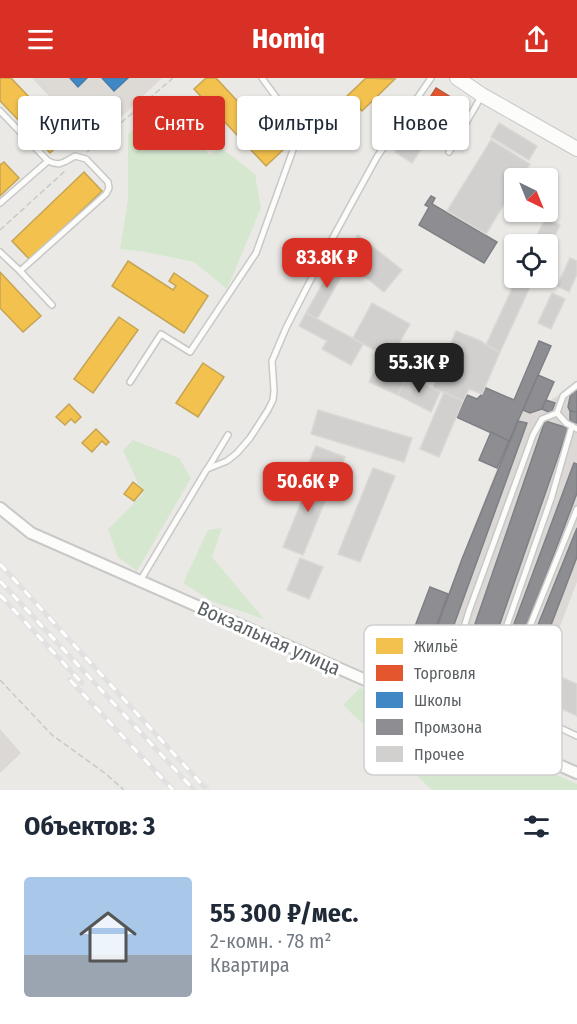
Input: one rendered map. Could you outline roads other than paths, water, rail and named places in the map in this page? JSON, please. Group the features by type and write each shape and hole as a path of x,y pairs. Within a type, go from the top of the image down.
{"street":[{"path":"457,78 482,95 577,149"},
{"name":"Вокзальная улица","path":"0,508 31,533 364,680"},
{"name":"Вокзальная улица","path":"562,766 577,773"}],"lane":[{"path":"130,382 161,334 190,352 256,253 298,136 295,123 262,78"},
{"path":"207,469 227,461 237,453 268,410 274,391 272,362 286,328 377,157 431,78"},
{"path":"449,152 482,95"},
{"path":"0,112 48,161 61,164 75,156 81,156 108,182 109,188 106,194 21,271"},
{"path":"0,203 48,161"},
{"path":"0,252 52,305"},
{"path":"558,413 563,396 577,385"},
{"path":"507,625 575,428 566,423 558,413"},
{"path":"465,625 533,435 542,419 558,413"},
{"path":"140,581 228,435"},
{"path":"530,625 577,509"},
{"path":"562,729 577,736"}],"railway":[{"path":"0,564 207,790"},
{"path":"0,581 194,790"},
{"path":"0,595 82,683"},
{"path":"70,680 173,790"}]}
